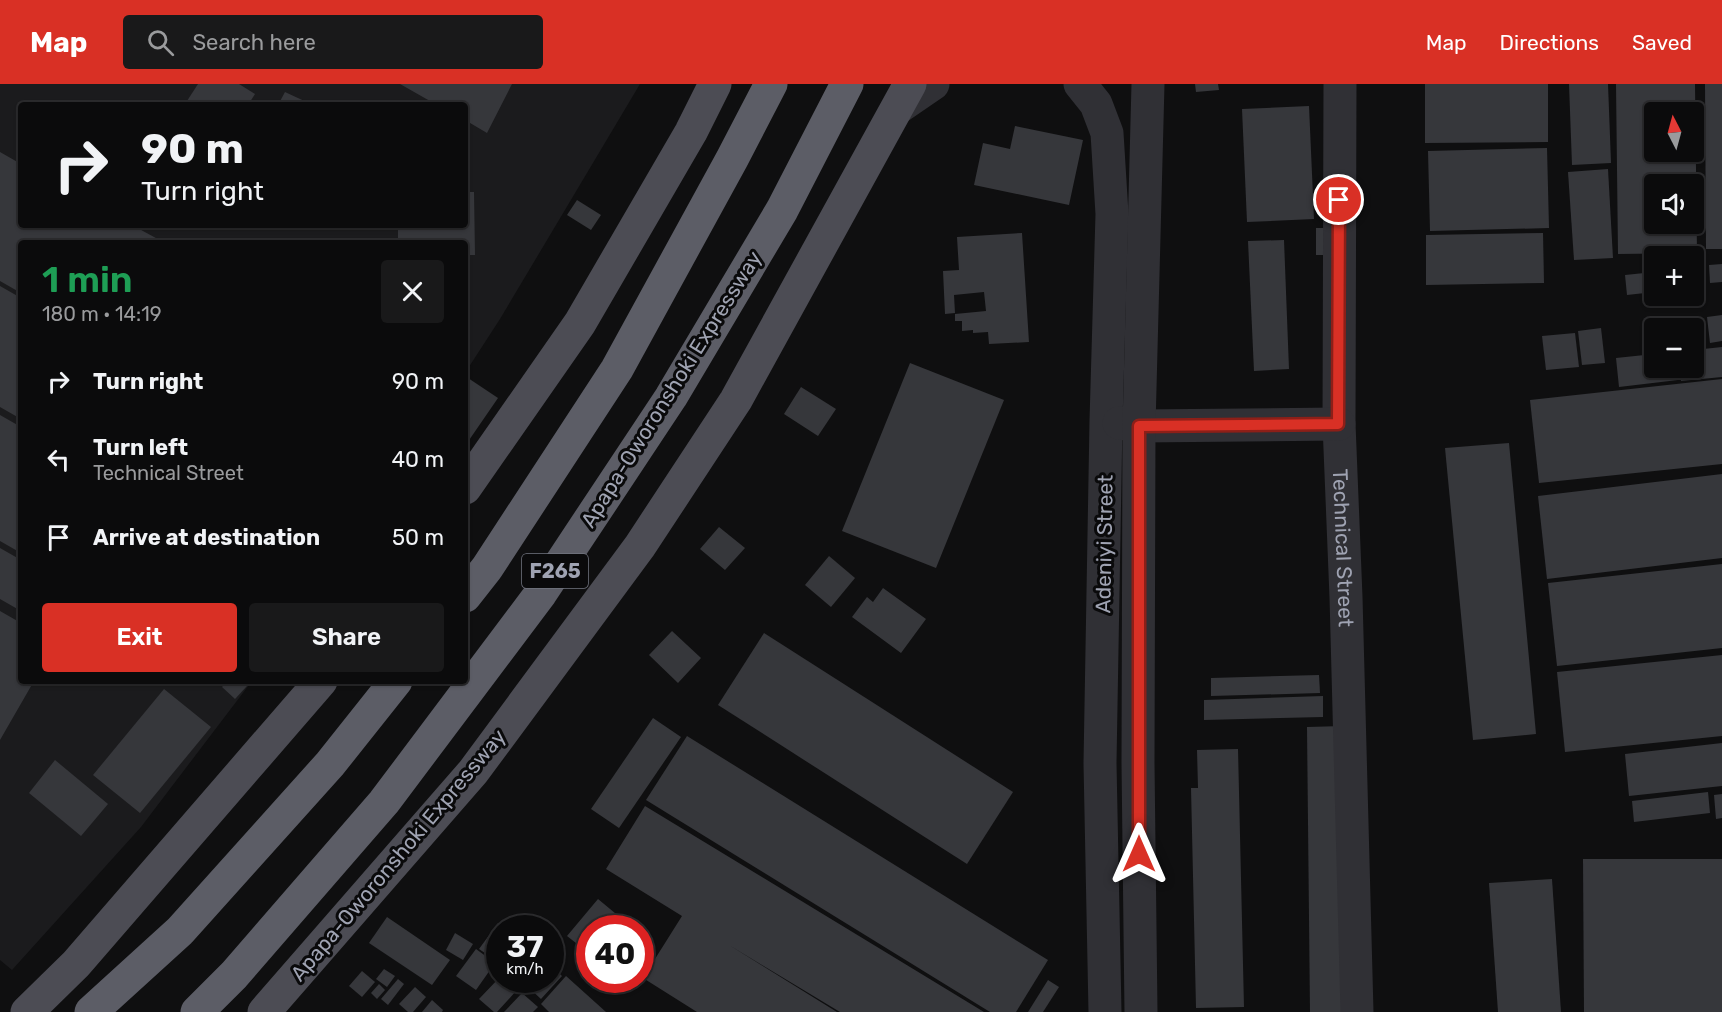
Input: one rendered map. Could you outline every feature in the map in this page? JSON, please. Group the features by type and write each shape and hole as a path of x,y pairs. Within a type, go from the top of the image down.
{"highway":[{"name":"F265","path":"468,592 487,568 617,369 771,84"},
{"name":"Apapa-Oworonshoki Expressway","path":"197,1012 234,975 384,802 541,593 671,398 782,210 847,84"},
{"path":"91,1012 180,931 330,764 394,684"}],"main road":[{"path":"468,484 580,323 691,132 715,84"},
{"name":"Apapa-Oworonshoki Expressway","path":"264,1012 473,772 640,546 736,400 904,96"},
{"path":"27,1012 76,964 318,684"}],"street":[{"path":"904,96 933,84"},
{"name":"Adeniyi Street","path":"1080,84 1096,104 1107,133 1112,214 1100,763 1105,1012"},
{"name":"Adeniyi Street","path":"1141,1012 1138,764 1139,426 1148,84"},
{"name":"Technical Street","path":"1340,84 1338,424 1346,597 1357,1012"},
{"path":"1106,421 1139,426 1338,424"}],"shaded area":[{"path":"0,84 640,84 500,319 468,368 468,240 18,240 18,684 250,684 141,827 12,970 0,960"}],"building":[{"path":"198,84 239,84 255,94 250,102 187,101"},
{"path":"400,84 512,84 487,133 468,122 468,102 432,102"},
{"path":"1195,84 1218,84 1219,90 1196,92"},
{"path":"1425,84 1548,84 1548,142 1425,143"},
{"path":"1569,84 1608,84 1611,163 1572,165"},
{"path":"1616,84 1695,84 1695,102 1644,102 1644,162 1696,162 1696,174 1644,174 1644,234 1697,234 1697,246 1644,246 1644,254 1618,254"},
{"path":"1705,84 1722,84 1722,249 1706,249"},
{"path":"285,92 307,102 280,102"},
{"path":"1309,106 1314,219 1247,222 1242,109"},
{"path":"1015,126 1083,140 1069,205 974,185 983,143 1010,149"},
{"path":"1547,148 1549,228 1430,231 1428,151"},
{"path":"0,152 18,162 18,228 138,228 160,240 18,240 18,291 0,281"},
{"path":"1608,169 1613,258 1574,260 1568,172"},
{"path":"468,192 474,192 475,255 468,255 468,240 398,240 398,228 468,228"},
{"path":"577,200 601,215 591,230 567,215"},
{"path":"1316,228 1329,228 1330,255 1316,255"},
{"path":"1022,233 1029,342 989,344 988,332 962,331 962,321 955,321 955,314 986,311 984,292 954,295 955,313 945,314 943,271 959,270 957,237"},
{"path":"1543,233 1544,283 1426,285 1426,235"},
{"path":"1284,240 1289,369 1254,371 1248,241"},
{"path":"1722,264 1722,282 1710,283 1709,265"},
{"path":"1644,273 1644,293 1627,295 1625,275"},
{"path":"0,286 18,296 18,417 0,407"},
{"path":"1722,315 1722,341 1710,343 1707,317"},
{"path":"1601,328 1605,363 1582,365 1578,331"},
{"path":"1575,333 1579,367 1546,370 1542,336"},
{"path":"1722,347 1722,377 1681,381 1681,378 1704,378 1704,349"},
{"path":"1644,355 1644,378 1678,378 1678,380 1619,387 1616,358"},
{"path":"910,363 1004,400 936,568 842,531"},
{"path":"468,378 498,398 468,442"},
{"path":"1722,379 1722,464 1539,483 1530,400"},
{"path":"801,387 836,409 818,436 784,414"},
{"path":"0,415 18,425 18,551 0,541"},
{"path":"1509,443 1536,734 1473,740 1445,448"},
{"path":"1722,474 1722,558 1547,579 1538,496"},
{"path":"719,527 745,548 725,570 700,549"},
{"path":"0,548 18,558 18,609 0,599"},
{"path":"829,556 855,578 831,607 805,585"},
{"path":"1722,564 1722,648 1557,666 1548,583"},
{"path":"883,588 926,619 901,653 852,617 867,597 873,602"},
{"path":"0,611 18,621 18,684 32,684 0,740"},
{"path":"672,631 701,658 678,683 649,655"},
{"path":"764,633 1013,792 967,864 718,705"},
{"path":"1722,655 1722,736 1565,752 1557,672"},
{"path":"1319,675 1320,693 1211,696 1211,678"},
{"path":"224,684 247,686 235,699 222,687"},
{"path":"164,689 211,727 140,813 93,775"},
{"path":"1323,696 1323,717 1204,720 1204,700"},
{"path":"653,718 681,737 619,828 591,809"},
{"path":"1343,726 1346,1012 1310,1012 1307,727"},
{"path":"687,736 1048,960 1016,1012 990,1012 646,800"},
{"path":"1722,743 1722,786 1629,796 1625,754"},
{"path":"1238,749 1244,1007 1196,1008 1191,788 1198,788 1197,750"},
{"path":"55,760 108,804 81,836 29,793"},
{"path":"1708,792 1710,813 1634,822 1632,801"},
{"path":"1722,794 1722,818 1716,819 1714,795"},
{"path":"645,806 984,1012 840,1012 729,945 837,1012 697,1012 654,985 654,961 682,916 606,869"},
{"path":"1583,859 1722,859 1722,1012 1584,1012"},
{"path":"1552,879 1561,1012 1498,1012 1489,883"},
{"path":"598,899 617,915 585,915"},
{"path":"387,917 450,960 432,985 369,943"},
{"path":"576,925 576,943 567,936"},
{"path":"455,933 473,944 463,960 446,950"},
{"path":"486,939 486,954 479,949"},
{"path":"476,949 486,956 486,976 476,990 456,976"},
{"path":"384,969 395,976 387,987 376,979"},
{"path":"362,971 375,982 362,997 349,986"},
{"path":"566,976 576,985 576,993 585,993 606,1012 549,1012 541,1004 551,993 564,993"},
{"path":"398,979 404,984 388,1005 381,999"},
{"path":"1048,980 1059,987 1043,1012 1028,1012"},
{"path":"379,984 385,990 377,999 371,993"},
{"path":"415,987 426,997 413,1012 408,1012 399,1004"},
{"path":"486,992 514,993 497,1012 479,999"},
{"path":"522,993 538,1007 533,1012 504,1012"},
{"path":"535,993 546,993 541,999"},
{"path":"432,1000 443,1010 442,1012 422,1012"}],"route":[{"path":"1139,854 1139,426 1338,424 1339,200"}]}
